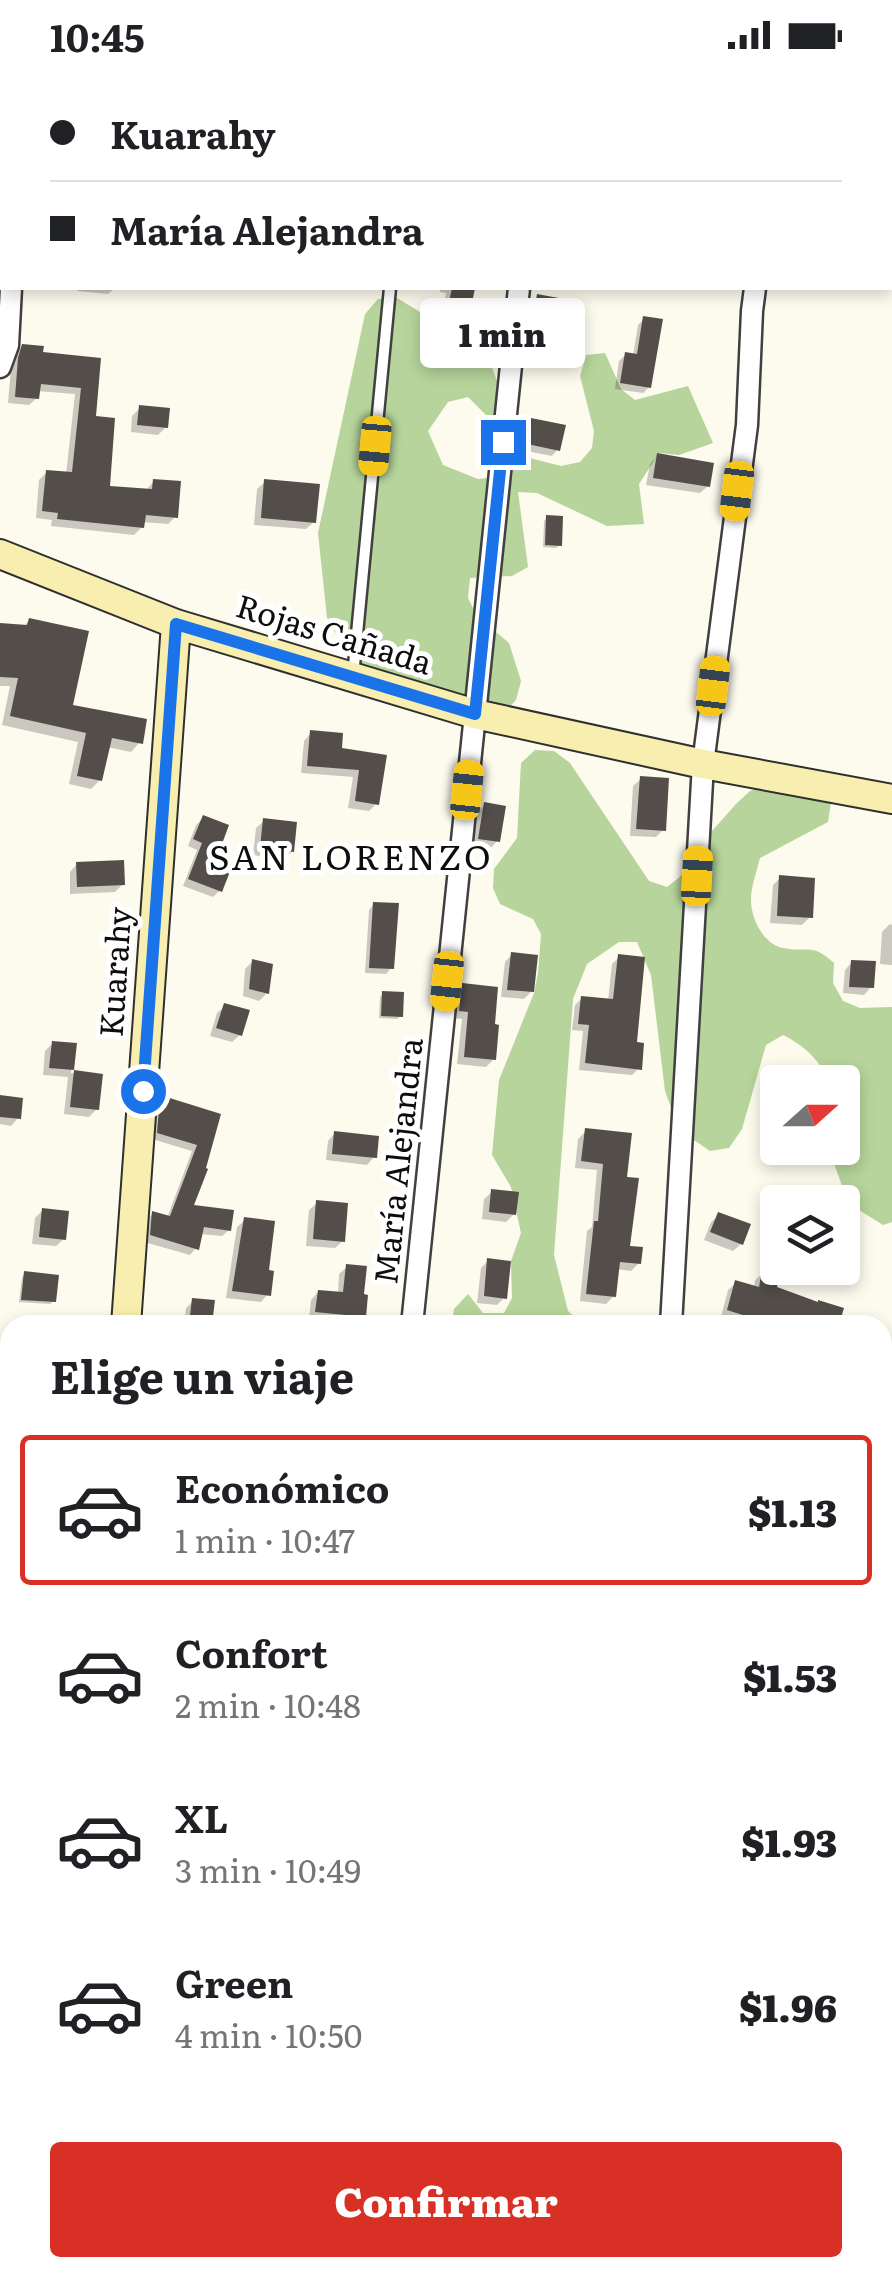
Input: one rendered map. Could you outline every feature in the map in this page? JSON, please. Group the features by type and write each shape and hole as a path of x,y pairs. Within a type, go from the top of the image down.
{"main road":[{"name":"Rojas Cañada","path":"0,554 176,624 475,714 703,764 892,799"},
{"name":"Kuarahy","path":"127,1315 176,624"}],"street":[{"path":"0,367 8,345 10,290"},
{"name":"María Alejandra","path":"413,1315 519,290"},
{"path":"672,1315 703,764 747,425 755,290"},
{"path":"892,1855 892,1864"}],"lane":[{"path":"353,677 390,290"}],"green space":[{"path":"397,298 486,352 526,457 561,466 580,462 592,448 594,431 580,376 586,355 605,353 621,389 635,400 688,386 713,443 679,455 659,453 639,484 644,524 607,526 537,493 518,492 528,567 512,576 470,578 468,598 477,616 509,643 521,681 516,700 502,715 464,722 406,709 356,670 327,618 318,533 365,314 378,299","holes":["468,397 495,424 496,477 478,479 443,465 428,431 448,402"]},
{"path":"535,750 554,751 570,763 649,881 667,887 696,864 712,831 750,791 767,783 831,802 828,822 760,858 751,905 755,921 769,941 783,948 815,950 834,963 833,983 843,1001 860,1008 892,1007 892,1222 883,1225 860,1211 860,1185 842,1185 835,1165 860,1165 860,1065 819,1065 783,1035 766,1045 742,1129 729,1148 710,1151 679,1130 665,1091 651,975 637,942 619,942 587,964 573,999 554,1255 568,1311 573,1315 453,1315 468,1294 483,1313 504,1313 512,1298 511,1261 521,1233 511,1187 492,1155 499,1080 534,993 538,973 541,934 533,919 500,904 493,888 494,869 517,838 521,763"}],"building":[{"path":"452,290 475,290 473,298 479,307 472,336 443,330"},
{"path":"537,294 564,299 555,340 566,342 562,361 527,354"},
{"path":"643,316 663,319 651,388 620,383 625,352 637,354"},
{"path":"22,344 44,346 43,352 101,358 96,416 115,418 110,486 152,489 153,479 181,481 178,518 146,515 144,528 57,519 58,513 42,511 46,470 72,472 81,388 41,384 39,399 15,397"},
{"path":"139,405 170,408 168,428 137,425"},
{"path":"531,418 566,425 560,451 527,444"},
{"path":"657,453 714,463 710,487 653,478"},
{"path":"264,479 320,484 316,523 261,518"},
{"path":"546,515 563,516 562,546 545,545"},
{"path":"29,618 89,631 73,705 147,719 143,744 112,738 102,781 77,776 86,733 10,716 18,678 0,677 0,623 27,625"},
{"path":"310,730 343,733 342,748 387,755 379,805 355,801 359,770 307,766"},
{"path":"640,776 669,778 666,831 636,829"},
{"path":"484,802 506,806 500,842 478,839"},
{"path":"203,815 229,825 215,863 231,869 222,892 188,879 202,843 193,839"},
{"path":"263,818 297,822 294,852 260,848"},
{"path":"124,860 125,885 77,887 76,862"},
{"path":"779,875 815,878 813,918 777,916"},
{"path":"373,902 399,903 394,969 369,968"},
{"path":"511,952 538,955 534,992 507,990"},
{"path":"618,954 645,957 637,1042 644,1043 642,1070 585,1063 589,1025 578,1024 581,996 613,999"},
{"path":"252,959 273,964 269,994 249,989"},
{"path":"851,960 876,961 874,988 849,987"},
{"path":"462,983 498,987 496,1060 464,1057 468,1012 459,1011"},
{"path":"382,991 404,992 403,1017 381,1016"},
{"path":"224,1003 250,1010 242,1036 216,1028"},
{"path":"52,1041 77,1043 74,1070 49,1068"},
{"path":"74,1070 103,1074 99,1110 70,1107"},
{"path":"0,1095 23,1098 21,1119 0,1117"},
{"path":"160,1095 221,1114 208,1169 194,1205 234,1210 231,1231 204,1227 199,1250 150,1235 152,1211 170,1216 197,1145 157,1133"},
{"path":"585,1128 632,1133 627,1177 639,1178 630,1246 643,1247 641,1264 620,1262 616,1297 586,1294 603,1164 581,1161"},
{"path":"334,1131 379,1136 377,1158 332,1154"},
{"path":"491,1189 519,1192 516,1215 489,1212"},
{"path":"316,1200 348,1203 345,1242 313,1239"},
{"path":"42,1208 69,1211 66,1240 39,1237"},
{"path":"718,1212 751,1224 743,1245 710,1232"},
{"path":"244,1217 275,1221 269,1270 274,1271 271,1296 232,1291"},
{"path":"487,1258 511,1261 507,1299 484,1296"},
{"path":"346,1264 367,1266 366,1315 315,1312 318,1290 343,1292"},
{"path":"24,1271 59,1275 56,1302 21,1300"},
{"path":"735,1280 759,1287 760,1281 760,1285 777,1285 844,1308 842,1315 743,1315 727,1310"},
{"path":"192,1298 215,1300 213,1315 190,1315"}],"district":[{"name":"SAN LORENZO","path":"351,858"}],"route":[{"path":"143,1091 176,624 475,714 503,442"}]}
